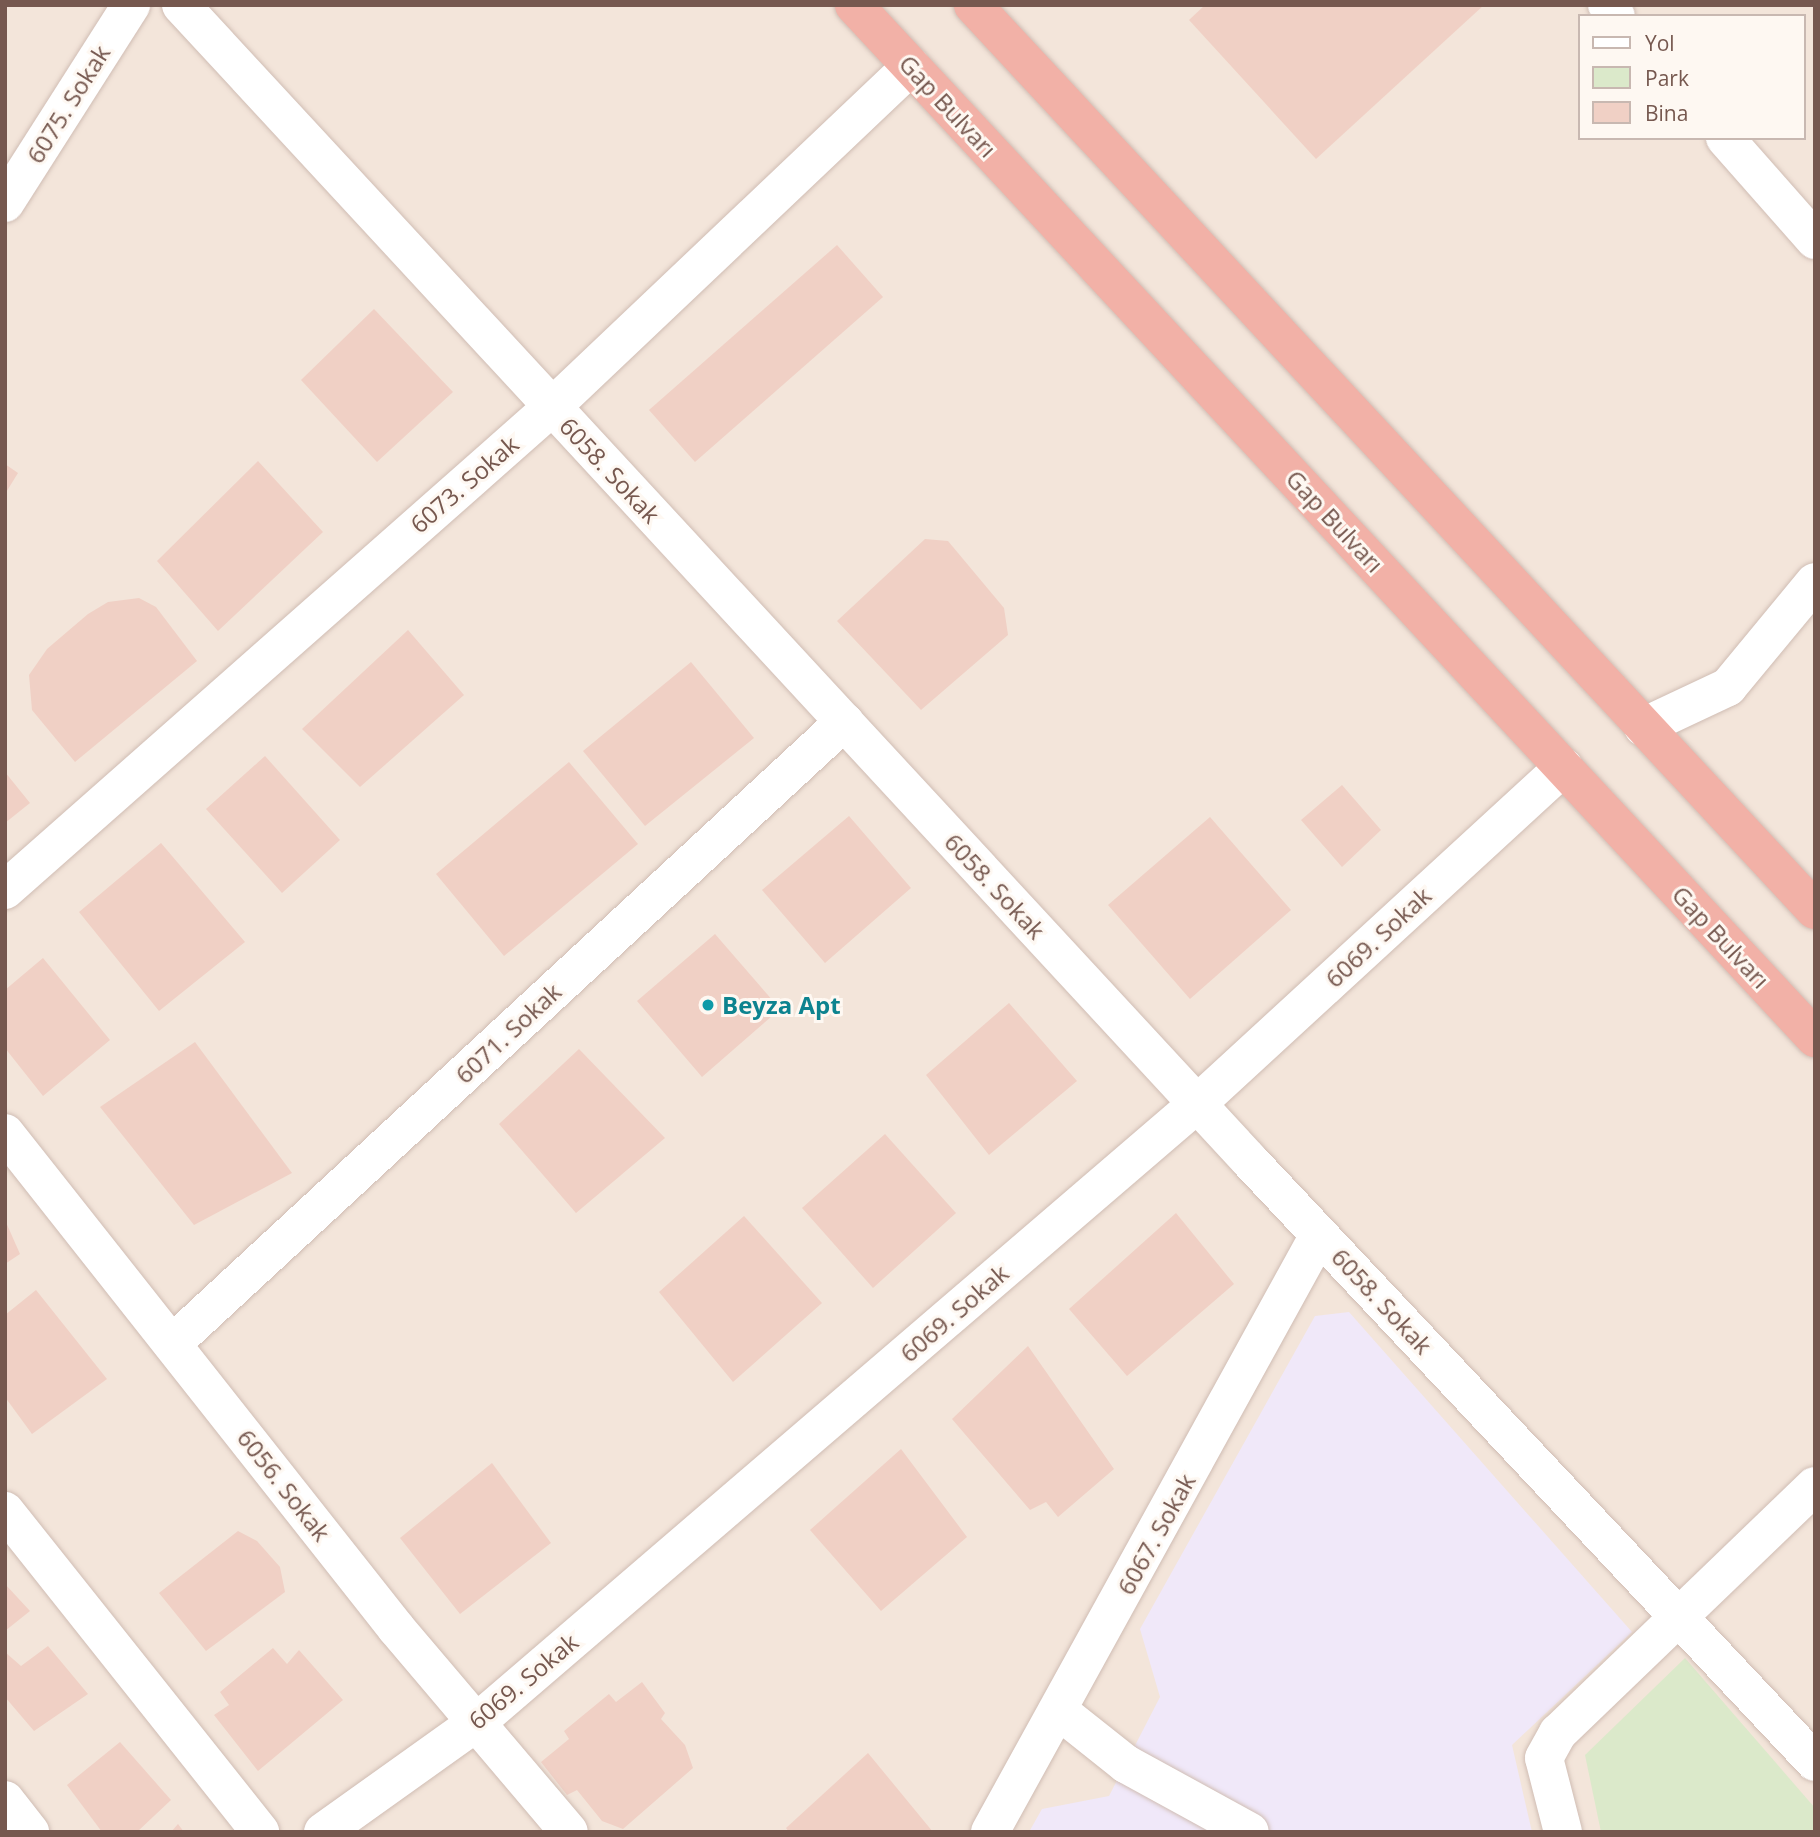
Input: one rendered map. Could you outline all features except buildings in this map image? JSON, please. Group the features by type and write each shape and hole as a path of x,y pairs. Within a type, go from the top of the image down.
{"highway":[{"name":"Gap Bulvarı","path":"854,5 1815,1038"},
{"path":"973,5 1815,911"}],"street":[{"name":"6075. Sokak","path":"6,200 131,5"},
{"name":"6058. Sokak","path":"181,5 1197,1104 1815,1762"},
{"name":"6073. Sokak","path":"5,890 552,407 911,66"},
{"path":"1727,140 1815,240"},
{"path":"1643,727 1728,687 1815,582"},
{"name":"6071. Sokak","path":"172,1344 844,722"},
{"name":"6069. Sokak","path":"323,1832 477,1723 1197,1104 1563,766"},
{"name":"6056. Sokak","path":"5,1133 477,1723 569,1832"},
{"name":"6067. Sokak","path":"990,1832 1319,1235"},
{"path":"1563,1832 1544,1758 1558,1732 1676,1615 1815,1486"},
{"path":"5,1511 260,1832"},
{"path":"1058,1710 1125,1764 1250,1832"},
{"path":"5,1800 30,1832"}],"shaded area":[{"path":"5,5 1815,5 1815,1832 5,1832"},
{"path":"1349,1312 1632,1632 1512,1745 1532,1832 1029,1832 1042,1809 1109,1796 1160,1697 1140,1629 1315,1316"}],"green space":[{"path":"1685,1658 1815,1808 1815,1832 1601,1832 1585,1755"}],"place":[{"name":"Beyza Apt","path":"708,1005"}]}
